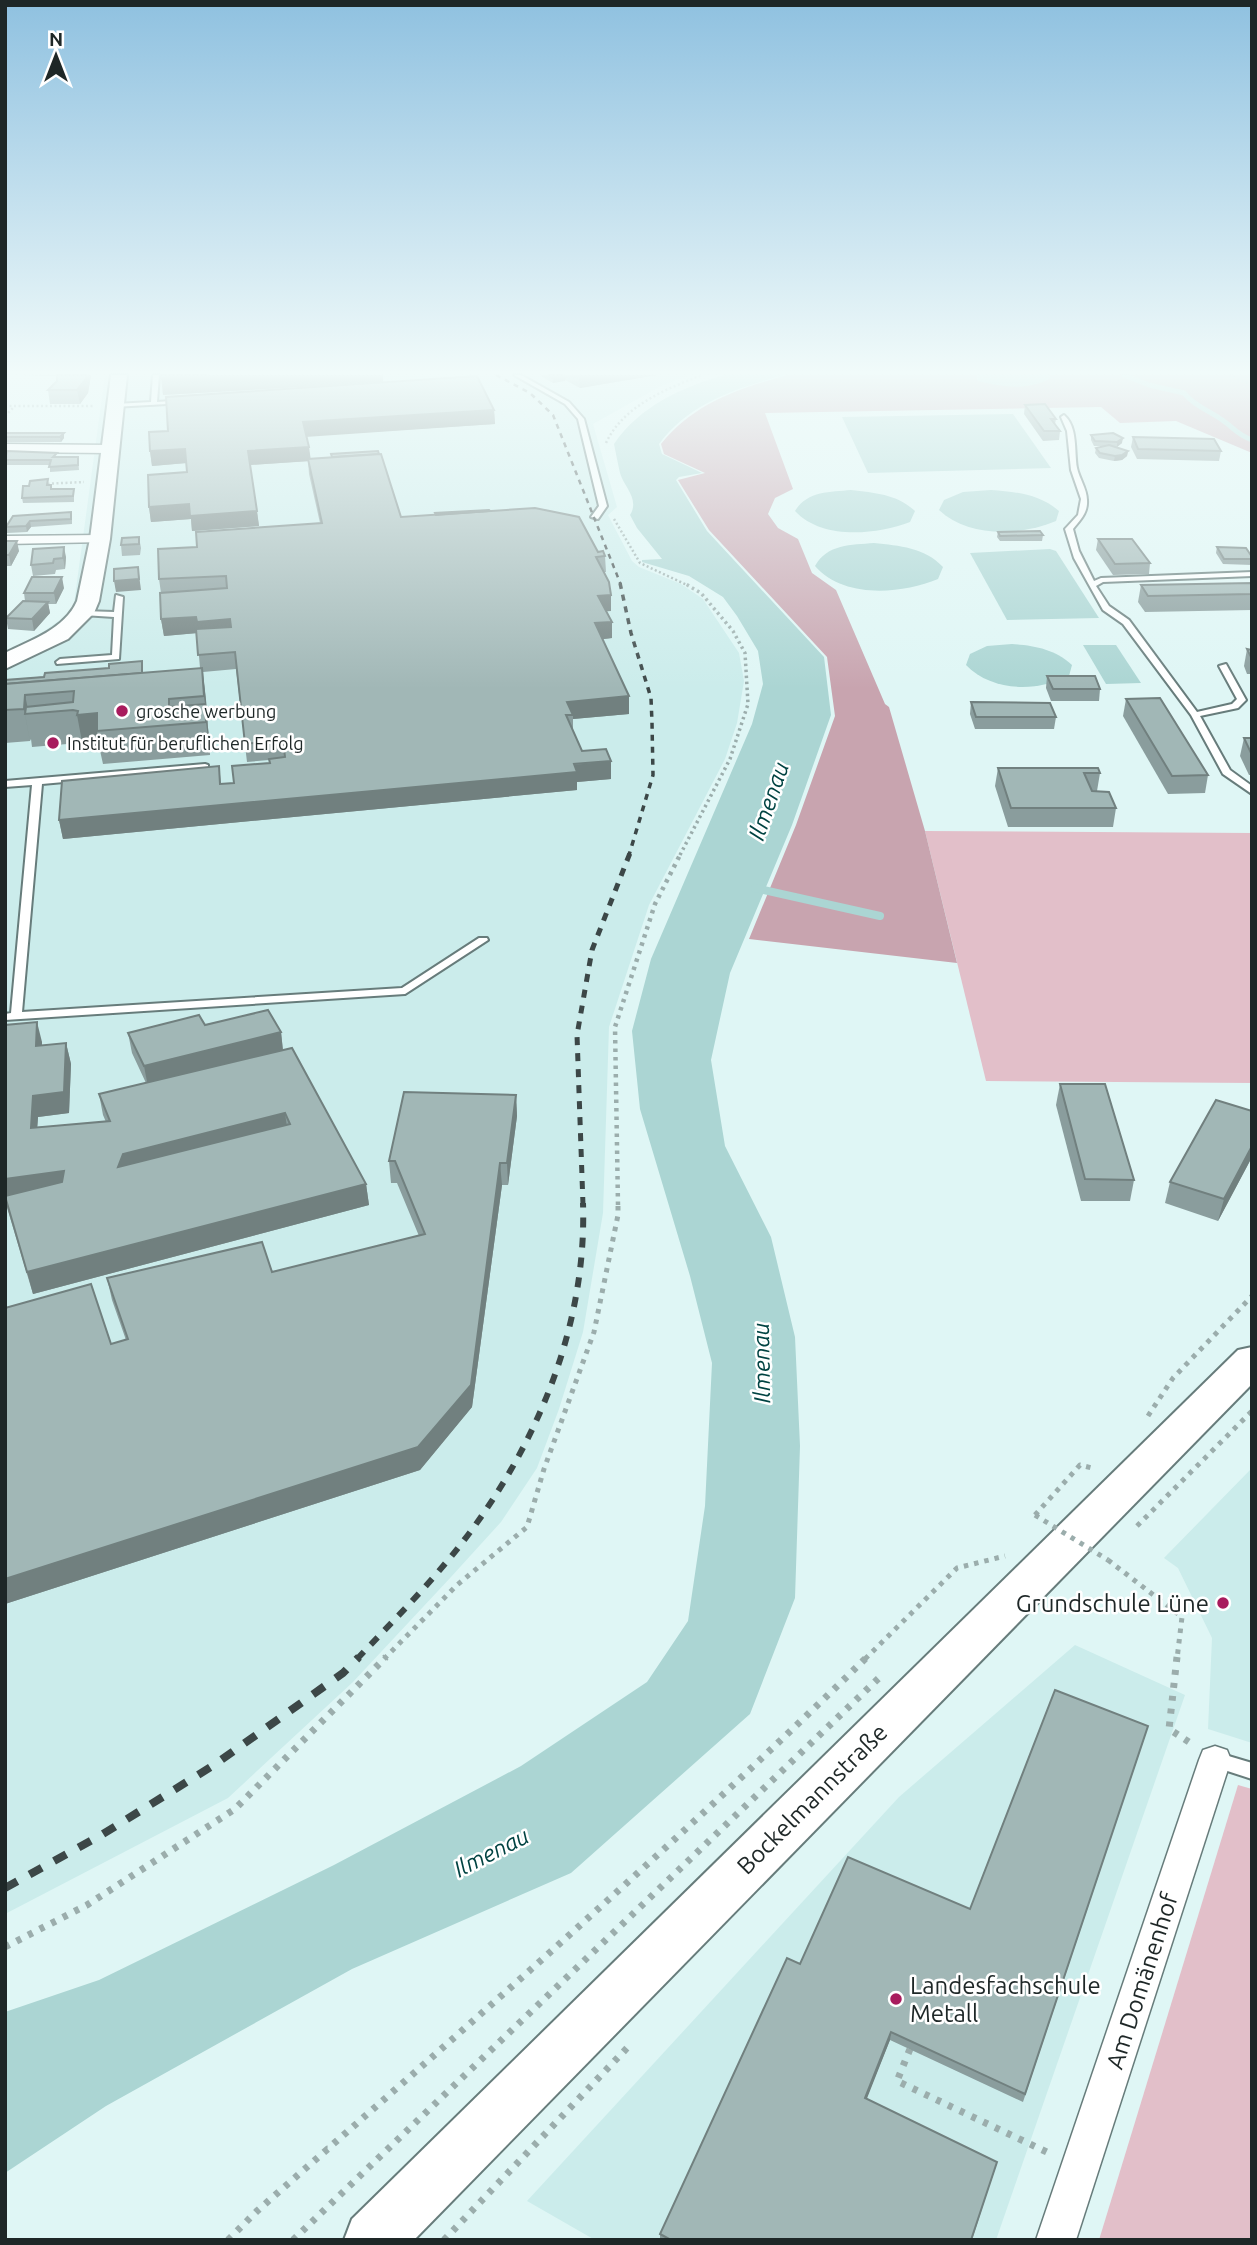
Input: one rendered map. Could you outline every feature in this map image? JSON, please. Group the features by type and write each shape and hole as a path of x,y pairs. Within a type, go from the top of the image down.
{"street":[{"path":"5,662 60,634 83,613 92,589 106,480"},
{"path":"5,540 100,538"},
{"name":"Bockelmannstraße","path":"373,2240 1252,1360"},
{"name":"Am Domänenhof","path":"1056,2240 1215,1760"}],"lane":[{"path":"595,517 603,506 597,480"},
{"path":"1077,480 1084,499 1081,515 1069,528 1076,557 1106,608 1126,622 1195,715 1226,772 1252,791"},
{"path":"1092,585 1101,580 1252,574"},
{"path":"60,662 116,657 119,597"},
{"path":"83,613 118,615"},
{"path":"1195,715 1235,706 1242,700 1223,666"},
{"path":"5,784 205,767"},
{"path":"37,782 11,1016 405,991 483,940"},
{"path":"1215,1760 1252,1771"}],"path":[{"path":"43,485 95,481"},
{"path":"5,1947 87,1905 235,1809 457,1585 527,1527 544,1469 594,1332 618,1215 615,1027 655,904 730,759 748,704 745,653 733,631 701,593 640,563 613,515"},
{"path":"1146,1418 1173,1378 1252,1296"},
{"path":"1087,1478 1105,1461"},
{"path":"1096,1469 1080,1465 1035,1516 1108,1560 1182,1617 1170,1729 1215,1760"},
{"path":"1041,1522 1050,1513"},
{"path":"995,1566 1014,1548"},
{"path":"228,2240 257,2211 523,1977 780,1741 957,1568 1005,1556"},
{"path":"293,2240 886,1671"},
{"path":"910,2049 897,2081 1080,2168"}],"shaded area":[{"path":"91,480 609,480 617,507 608,515 632,561 639,567 681,584 703,599 739,653 744,681 737,723 725,759 649,905 609,1027 603,1213 583,1332 537,1468 501,1522 353,1682 228,1798 5,1914 5,656 73,611"},
{"path":"678,480 790,480 793,489 775,498 768,514 778,528 798,539 812,573 836,590 885,704 889,707 925,831 957,963 749,939 796,825 835,716 827,657 709,530"},
{"path":"925,831 1252,833 1252,1083 986,1081"},
{"name":"Grundschule Lüne","path":"1252,1468 1252,1743 1208,1729 1212,1638 1178,1568 1164,1558"},
{"name":"Landesfachschule Metall","path":"1075,1645 1185,1695 996,2240 595,2240 527,2201 899,1797"},
{"path":"1238,1785 1252,1789 1252,2240 1099,2240"}],"water":[{"name":"Ilmenau","path":"623,480 676,480 707,531 824,657 831,715 792,825 730,973 711,1060 725,1146 771,1237 795,1337 800,1446 795,1598 750,1714 571,1873 352,1969 106,2106 5,2173 5,2012 99,1980 334,1865 521,1766 647,1682 688,1621 705,1506 712,1363 690,1276 640,1109 632,1031 651,959 752,724 763,684 758,651 723,597 689,576 642,562 662,559 630,515 633,509 632,498"},
{"path":"851,490 893,498 915,511 910,522 881,530 849,532 819,527 795,511 812,496"},
{"path":"991,490 1036,497 1059,511 1056,521 1027,530 995,532 965,526 939,510 944,500 963,492"},
{"path":"874,543 920,551 928,555 943,567 938,579 907,588 857,589 827,577 815,566 826,553 833,550 848,545"},
{"path":"1050,549 1056,551 1099,618 1007,620 970,553"},
{"path":"1012,644 1036,647 1058,655 1072,665 1069,676 1043,685 1015,687 989,680 966,665 970,654 987,646"},
{"path":"1083,645 1116,645 1141,683 1106,684"}],"building":[{"path":"48,480 47,485 51,485 51,489 74,489 73,496 22,498 23,486 29,486 30,481"},
{"path":"148,480 252,480 257,511 190,516 189,504 149,507"},
{"path":"313,480 389,480 401,517 535,508 579,517 598,552 603,551 605,556 596,557 609,582 611,595 598,596 612,622 595,623 629,696 567,702 573,715 566,715 582,751 606,749 611,761 574,764 577,772 59,820 62,781 219,766 220,784 234,783 232,766 270,763 269,759 285,757 283,740 245,744 235,652 198,655 196,629 231,627 230,619 197,622 196,617 161,619 160,593 227,588 226,576 159,579 158,549 197,547 196,532 322,523"},
{"path":"489,510 436,515 435,513"},
{"path":"71,512 71,519 30,521 26,526 6,527 13,516"},
{"path":"1040,531 1043,535 1000,536 998,532"},
{"path":"139,537 139,544 121,545 122,538"},
{"path":"1098,539 1132,539 1150,563 1115,564"},
{"path":"5,541 17,541 9,555 5,555"},
{"path":"64,547 63,558 54,559 53,563 31,565 33,549"},
{"path":"1217,547 1246,548 1252,559 1224,559"},
{"path":"138,567 139,579 114,581 114,569"},
{"path":"32,577 62,577 54,593 24,593"},
{"path":"1252,583 1252,594 1148,596 1141,585"},
{"path":"23,601 48,602 32,619 6,618"},
{"path":"142,661 142,673 5,684 5,680 44,677 45,673 109,668 109,664"},
{"path":"202,668 204,696 169,699 169,707 205,704 206,722 97,731 97,713 77,715 78,711 73,710 25,714 26,707 73,702 74,691 25,695 24,709 5,710 5,684"},
{"path":"1047,676 1095,676 1100,689 1053,689"},
{"path":"1160,698 1208,775 1172,776 1126,699"},
{"path":"971,702 1050,703 1056,717 976,717"},
{"path":"1244,738 1252,738 1252,755"},
{"path":"998,768 1098,768 1100,773 1084,773 1092,791 1109,792 1116,808 1011,808"},
{"path":"268,1010 281,1032 144,1066 128,1033 199,1015 205,1025"},
{"path":"37,1022 36,1046 66,1043 64,1092 33,1096 31,1128 110,1121 99,1094 292,1048 366,1184 27,1272 5,1196 62,1182 64,1171 5,1179 5,1025","holes":["285,1113 290,1124 118,1167 123,1154"]},
{"path":"1060,1084 1105,1084 1134,1180 1085,1179"},
{"path":"404,1092 516,1095 507,1163 500,1163 471,1385 418,1447 5,1579 5,1308 91,1284 111,1344 128,1339 107,1278 262,1242 272,1272 425,1234 395,1161 389,1161"},
{"path":"1216,1100 1252,1111 1252,1146 1224,1199 1170,1182"},
{"path":"1055,1690 1148,1726 1025,2094 891,2032 865,2098 997,2162 971,2240 671,2240 660,2234 787,1958 800,1964 848,1857 970,1909"}],"waterway":[{"path":"755,888 880,916"}],"railway":[{"path":"579,480 621,585"},
{"path":"620,583 631,633 651,698 652,723 653,775 629,855"},
{"path":"583,1204 577,1035 592,950 630,853"},
{"path":"357,1659 428,1583 468,1535 516,1460 537,1420 554,1378 577,1292 583,1204"},
{"path":"5,1888 103,1834 214,1765 343,1673 357,1659"}],"place":[{"name":"grosche werbung","path":"122,711"},
{"name":"Institut für beruflichen Erfolg","path":"53,743"},
{"name":"Grundschule Lüne","path":"1223,1603"},
{"name":"Landesfachschule Metall","path":"896,1999"}]}
